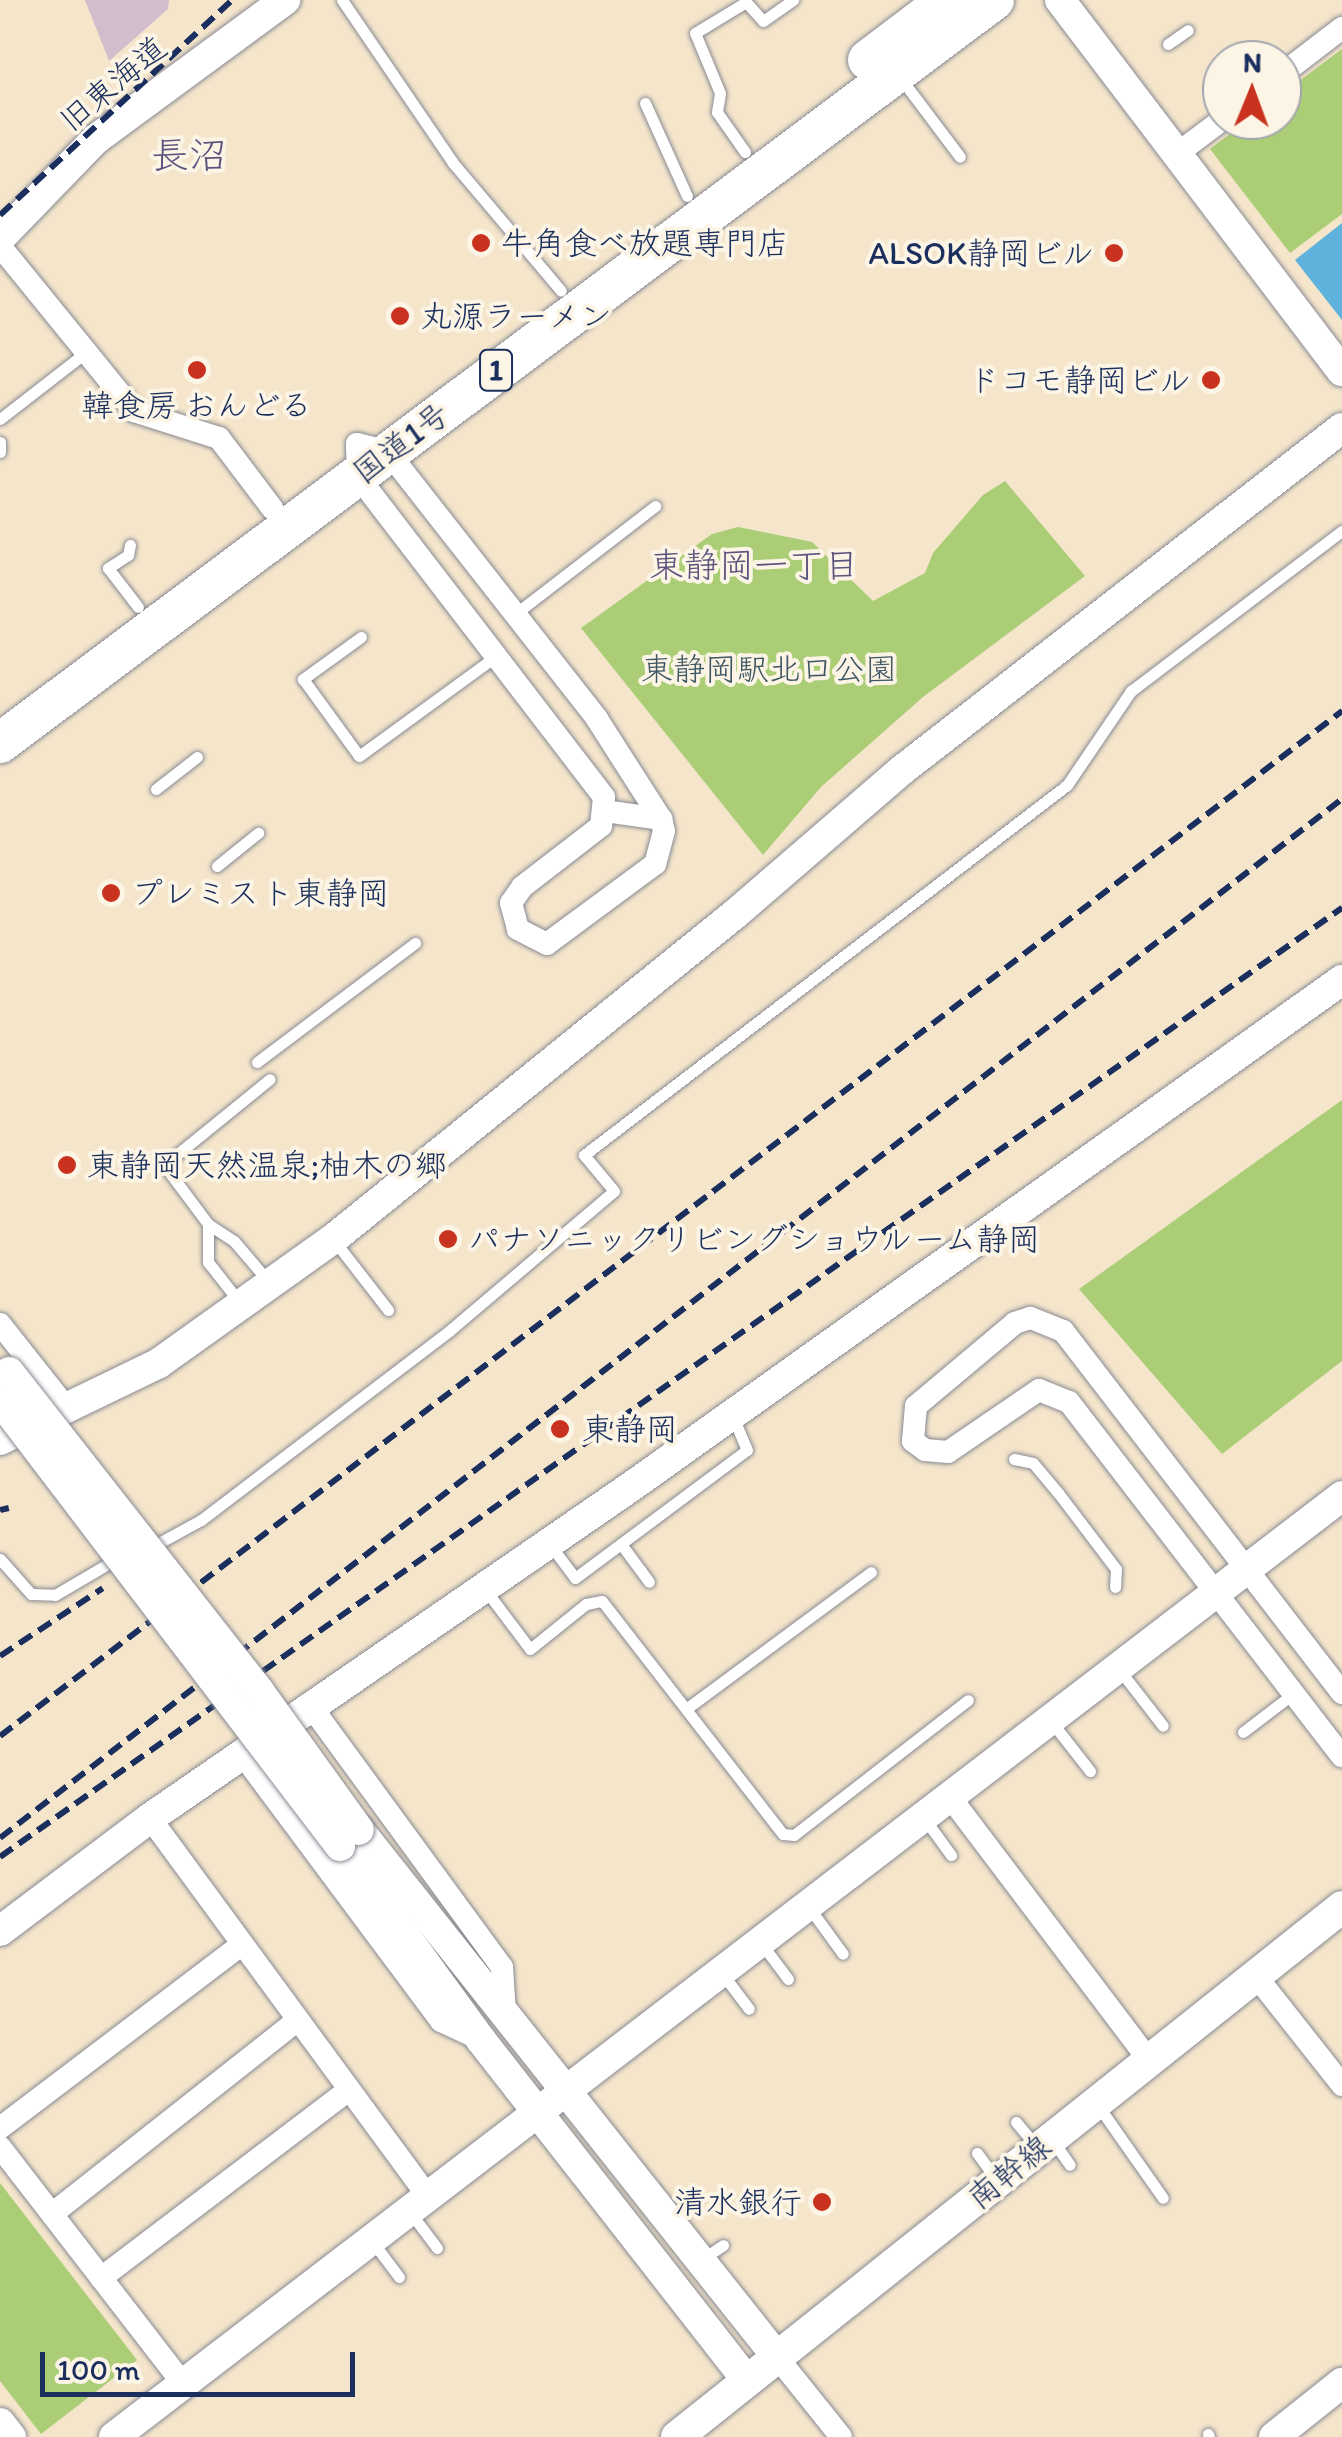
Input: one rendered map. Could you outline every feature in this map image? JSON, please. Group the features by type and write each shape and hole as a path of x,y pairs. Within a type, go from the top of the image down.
{"highway":[{"name":"国道1号","path":"0,744 368,457 994,0"},
{"name":"国道1号","path":"0,710 272,508 368,457 561,291 928,9"}],"main road":[{"name":"南幹線","path":"677,2437 1342,1908"}],"street":[{"name":"旧東海道","path":"0,238 136,107 284,0"},
{"path":"1060,0 1342,371"},
{"path":"1302,59 1342,28"},
{"path":"1178,154 1202,135"},
{"path":"0,246 134,411 218,438 272,508"},
{"path":"0,1440 69,1412 243,1306 332,1239 735,914 902,770 1342,428"},
{"path":"368,457 515,614 597,719 661,819 664,830 655,864 563,936 547,944 518,930 512,902 522,887 600,826 604,797 585,764 499,654 368,457"},
{"path":"604,812 661,819"},
{"path":"0,1930 150,1818 732,1415 1342,980"},
{"path":"1342,1693 1243,1572 1063,1331 1046,1322 1014,1324 916,1406 913,1440 926,1450 948,1452 1014,1402 1039,1390 1056,1392 1218,1591 1342,1756"},
{"path":"0,1324 69,1412"},
{"path":"3,1377 349,1838 481,2040 747,2381"},
{"path":"114,2437 417,2201 1342,1496"},
{"path":"310,1706 502,1968 505,2014"},
{"path":"242,1754 440,2021 481,2040"},
{"path":"950,1797 1150,2061"},
{"path":"150,1818 349,2090 417,2201"},
{"path":"349,1838 505,2014 566,2091 682,2214 712,2253 777,2357 841,2437"},
{"path":"0,2128 242,1944"},
{"path":"1256,1976 1342,2085"},
{"path":"52,2214 298,2020"},
{"path":"101,2278 349,2090"},
{"path":"0,2147 183,2384"},
{"path":"1277,2436 1322,2408 1342,2383"},
{"path":"0,2424 11,2437"}],"lane":[{"path":"342,0 453,164 561,291"},
{"path":"745,152 717,112 720,93 695,34 746,2 763,22 793,0"},
{"path":"1168,44 1188,30"},
{"path":"897,72 960,157"},
{"path":"644,103 687,196"},
{"path":"0,418 86,352"},
{"path":"0,442 0,452"},
{"path":"515,614 655,506"},
{"path":"0,1559 32,1594 55,1595 98,1565 172,1541 434,1343 614,1190 584,1155 1067,785 1131,691 1342,531"},
{"path":"130,545 128,554 108,568 138,607"},
{"path":"361,637 303,679 359,756 499,654"},
{"path":"156,789 197,757"},
{"path":"216,866 258,833"},
{"path":"257,1062 415,943"},
{"path":"270,1079 166,1157 173,1181 208,1224 234,1241 271,1285"},
{"path":"208,1224 208,1262 243,1306"},
{"path":"332,1239 388,1310"},
{"path":"549,1542 575,1578 747,1450 746,1436 732,1415"},
{"path":"1014,1459 1033,1463 1059,1494 1116,1569 1115,1587"},
{"path":"621,1544 649,1582"},
{"path":"686,1709 871,1572"},
{"path":"483,1588 530,1648 586,1604 602,1602 776,1826 794,1835 968,1700"},
{"path":"1118,1668 1163,1726"},
{"path":"1243,1732 1294,1692"},
{"path":"1050,1720 1090,1771"},
{"path":"923,1818 951,1855"},
{"path":"808,1906 843,1954"},
{"path":"760,1942 788,1980"},
{"path":"722,1972 749,2009"},
{"path":"1096,2103 1164,2198"},
{"path":"1016,2122 1070,2165"},
{"path":"978,2153 997,2181"},
{"path":"417,2201 437,2248"},
{"path":"370,2238 400,2277"}],"shaded area":[{"path":"85,0 169,0 168,9 109,61"}],"green space":[{"path":"1342,49 1342,214 1290,253 1210,149 1222,140 1302,140 1302,79"},
{"name":"東静岡駅北口公園","path":"1005,481 1085,576 923,697 821,787 763,855 581,628 712,534 738,527 812,542 873,601 925,573 933,553 983,495"},
{"path":"1342,1100 1342,1361 1222,1454 1079,1289"},
{"path":"0,2183 137,2360 41,2434 0,2381"}],"water":[{"path":"1342,223 1342,320 1295,260"}],"railway":[{"path":"0,215 232,0"},
{"path":"0,1736 1342,711"},
{"path":"0,1838 1342,799"},
{"path":"0,1857 1342,908"},
{"path":"0,1510 9,1508"},
{"path":"0,1656 103,1588"}],"place":[{"name":"牛角食べ放題専門店","path":"481,243"},
{"name":"ALSOK静岡ビル","path":"1114,253"},
{"name":"丸源ラーメン","path":"400,316"},
{"name":"韓食房 おんどる","path":"197,370"},
{"name":"ドコモ静岡ビル","path":"1211,380"},
{"name":"プレミスト東静岡","path":"111,893"},
{"name":"東静岡天然温泉;柚木の郷","path":"67,1165"},
{"name":"パナソニックリビングショウルーム静岡","path":"448,1239"},
{"name":"東静岡","path":"560,1429"},
{"name":"清水銀行","path":"822,2202"}],"district":[{"name":"長沼","path":"189,156"},
{"name":"東静岡一丁目","path":"754,565"}]}
